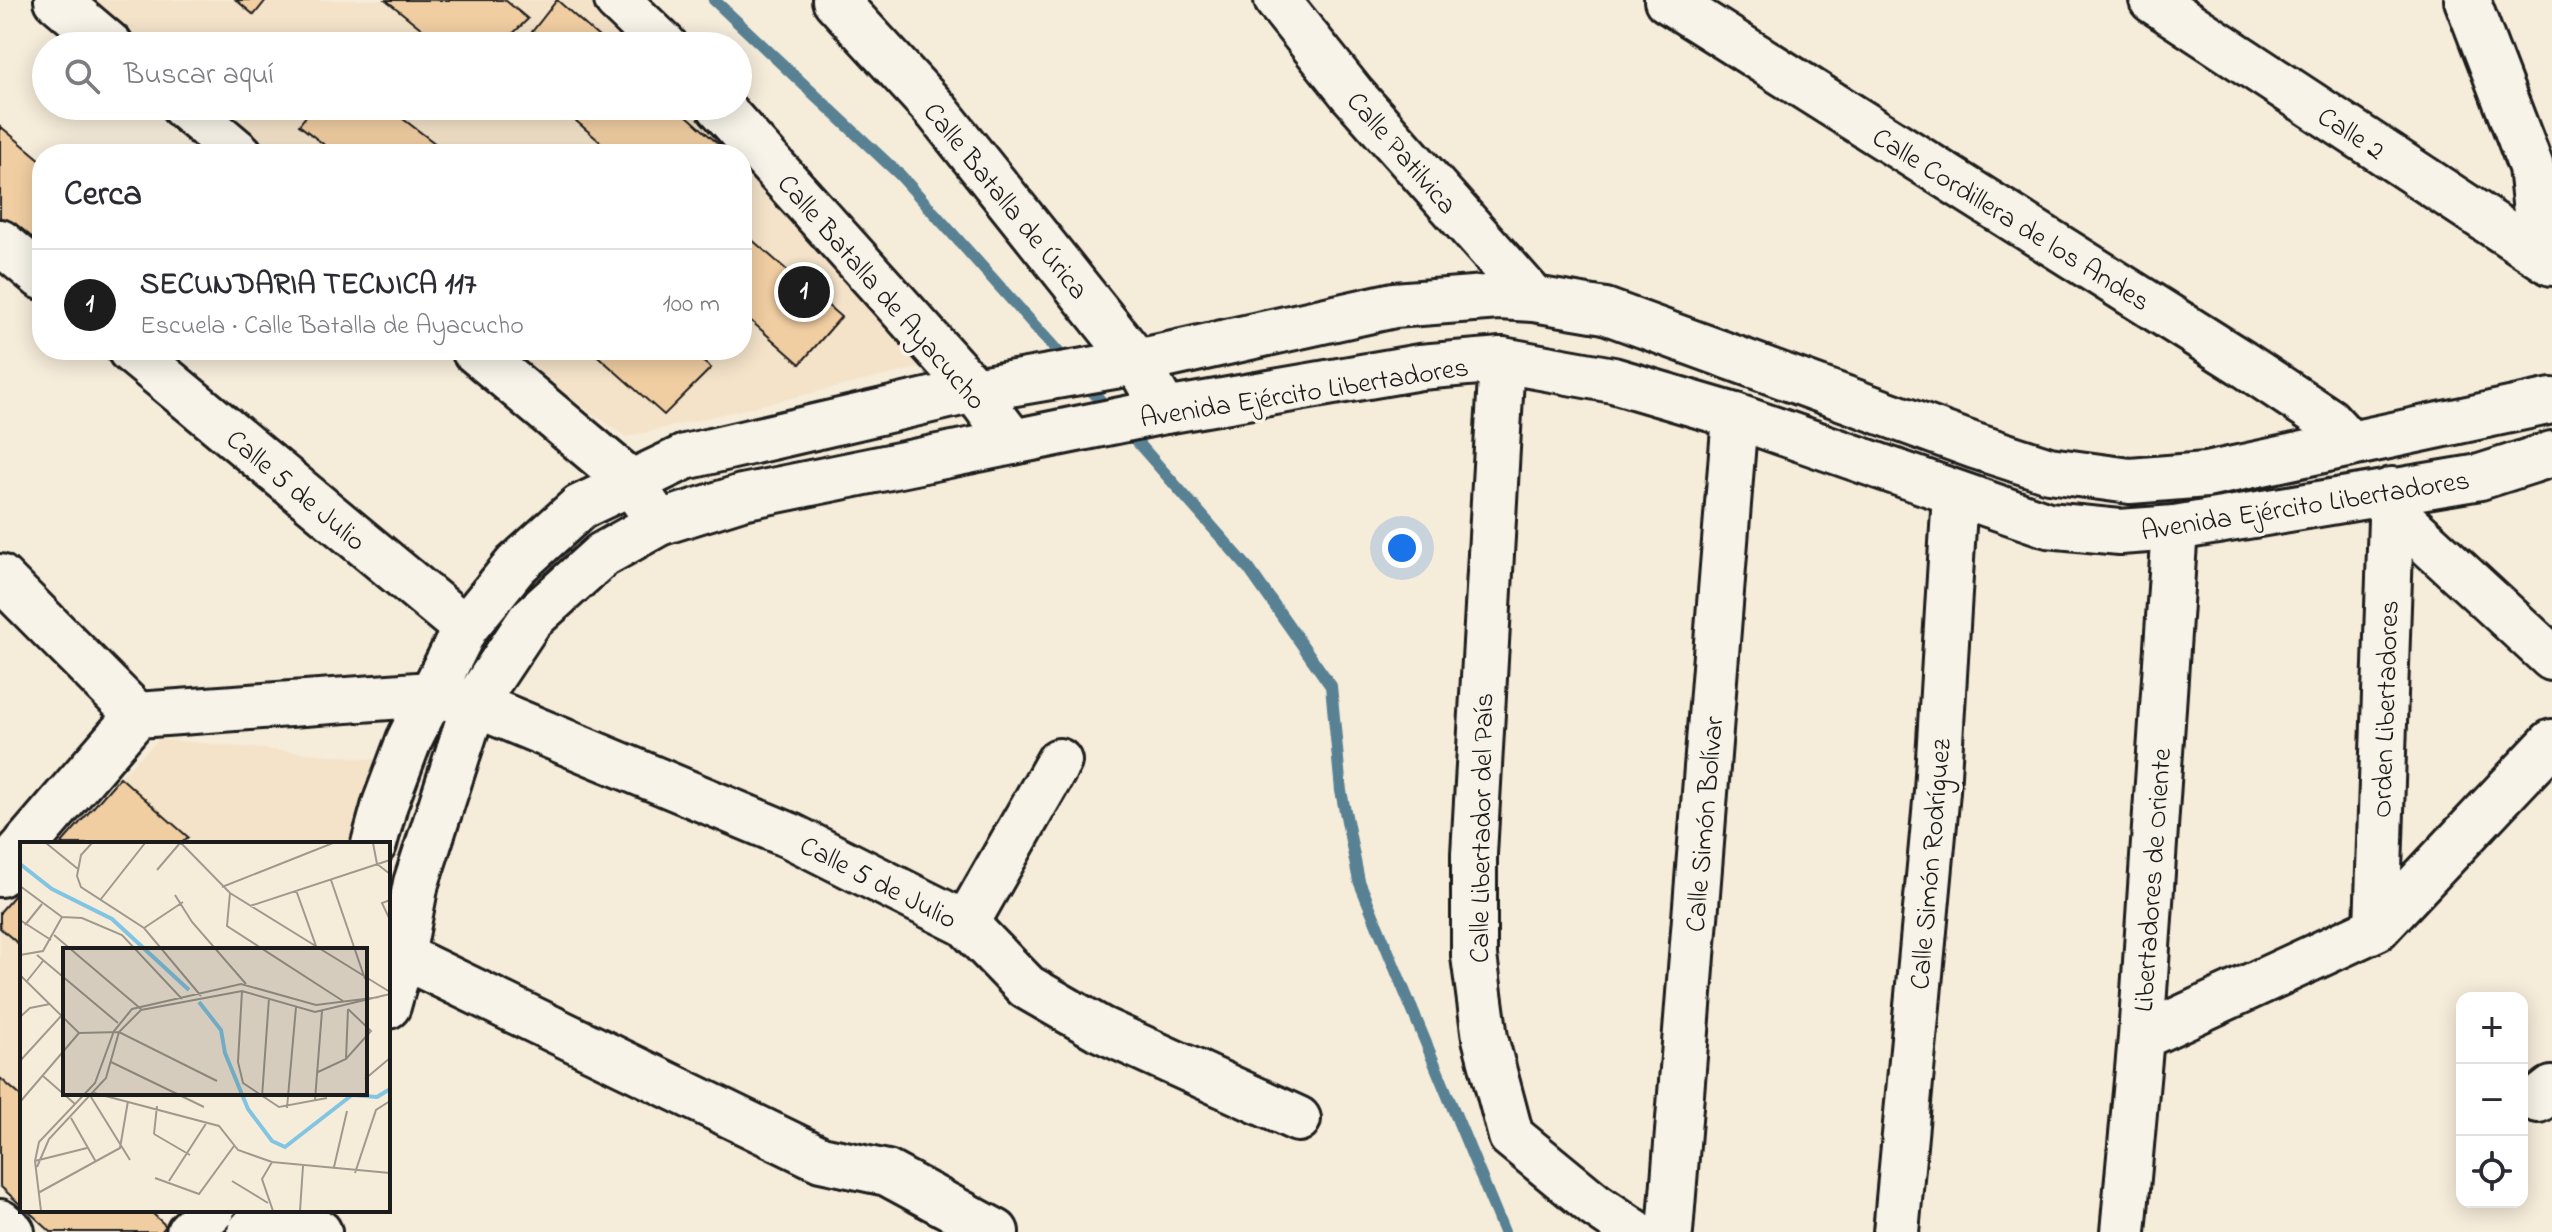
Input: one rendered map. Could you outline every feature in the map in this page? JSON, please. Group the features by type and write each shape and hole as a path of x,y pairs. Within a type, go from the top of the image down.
{"street":[{"path":"57,0 95,32"},
{"path":"617,0 650,32"},
{"name":"Calle Batalla de Úrica","path":"835,0 936,110 1137,362 1165,411"},
{"name":"Calle Patilvica","path":"1277,0 1352,94 1534,299"},
{"name":"Calle Cordillera de los Andes","path":"1667,0 2242,363 2328,420 2350,444"},
{"name":"Calle 2","path":"2152,0 2546,259"},
{"path":"2467,0 2531,167 2546,259"},
{"path":"200,120 228,144"},
{"name":"Calle Batalla de Ayacucho","path":"732,120 974,390 1013,442"},
{"path":"0,242 32,269"},
{"name":"Avenida Ejército Libertadores","path":"375,842 399,765 465,628 516,565 580,507 685,457 974,390 1137,362 1394,305 1499,297 1534,299 1605,311 2049,470 2130,481 2206,475 2552,401"},
{"name":"Calle 5 de Julio","path":"142,360 465,628"},
{"path":"486,360 631,482 659,523"},
{"name":"Avenida Ejército Libertadores","path":"390,999 416,883 474,704 530,620 602,555 659,523 742,497 1165,411 1420,367 1502,360 1613,380 1735,416 2048,525 2120,532 2175,528 2392,500 2552,454"},
{"name":"Calle Libertador del País","path":"1502,360 1474,854 1474,956 1485,1038 1511,1136 1595,1205 1635,1232"},
{"name":"Calle Simón Bolívar","path":"1670,1232 1735,416"},
{"name":"Calle Simón Rodríguez","path":"1896,1232 1937,791 1955,494"},
{"path":"2392,500 2552,658"},
{"name":"Orden Libertadores","path":"2377,928 2392,500"},
{"name":"Libertadores de Oriente","path":"2123,1232 2141,1037 2175,528"},
{"path":"0,577 137,715 28,842"},
{"name":"Calle 5 de Julio","path":"137,715 431,694 474,704 791,836 966,924 1027,987 1100,1029 1298,1119"},
{"path":"2141,1037 2377,928 2552,742"},
{"path":"966,924 1059,761"},
{"path":"0,874 20,851"},
{"path":"402,956 821,1159 887,1173 996,1232"},
{"path":"189,1232 210,1212"},
{"path":"260,1220 319,1232"},
{"path":"0,1222 12,1232"}],"shaded area":[{"path":"80,0 596,0 627,32 120,32"},
{"path":"230,120 712,120 734,144 258,144"},
{"path":"752,164 931,365 626,437 522,360 752,360"},
{"path":"159,739 381,760 358,842 63,842 120,777"},
{"path":"20,889 20,1204 0,1186 0,912"}],"building":[{"path":"236,0 266,0 254,15"},
{"path":"386,0 505,0 528,19 515,32 426,32"},
{"path":"557,0 593,32 532,32"},
{"path":"303,120 404,120 436,144 323,144 299,125"},
{"path":"575,120 692,120 719,144 603,144"},
{"path":"0,126 32,153 32,253 0,232"},
{"path":"752,240 841,317 800,364 752,322"},
{"path":"602,360 701,360 711,368 664,415"},
{"path":"120,777 188,837 183,842 63,842"},
{"path":"20,889 20,945 0,928 0,912"},
{"path":"0,1078 20,1095 20,1204 0,1186"},
{"path":"29,1212 151,1212 166,1226 161,1232 51,1232"}],"waterway":[{"path":"714,0 748,32"},
{"path":"752,36 901,176 1059,353"},
{"path":"1092,391 1111,413"},
{"path":"1126,429 1249,569 1331,686 1341,791 1359,881 1504,1232"}],"place":[{"name":"SECUNDARIA TECNICA 117","path":"804,292"}]}
